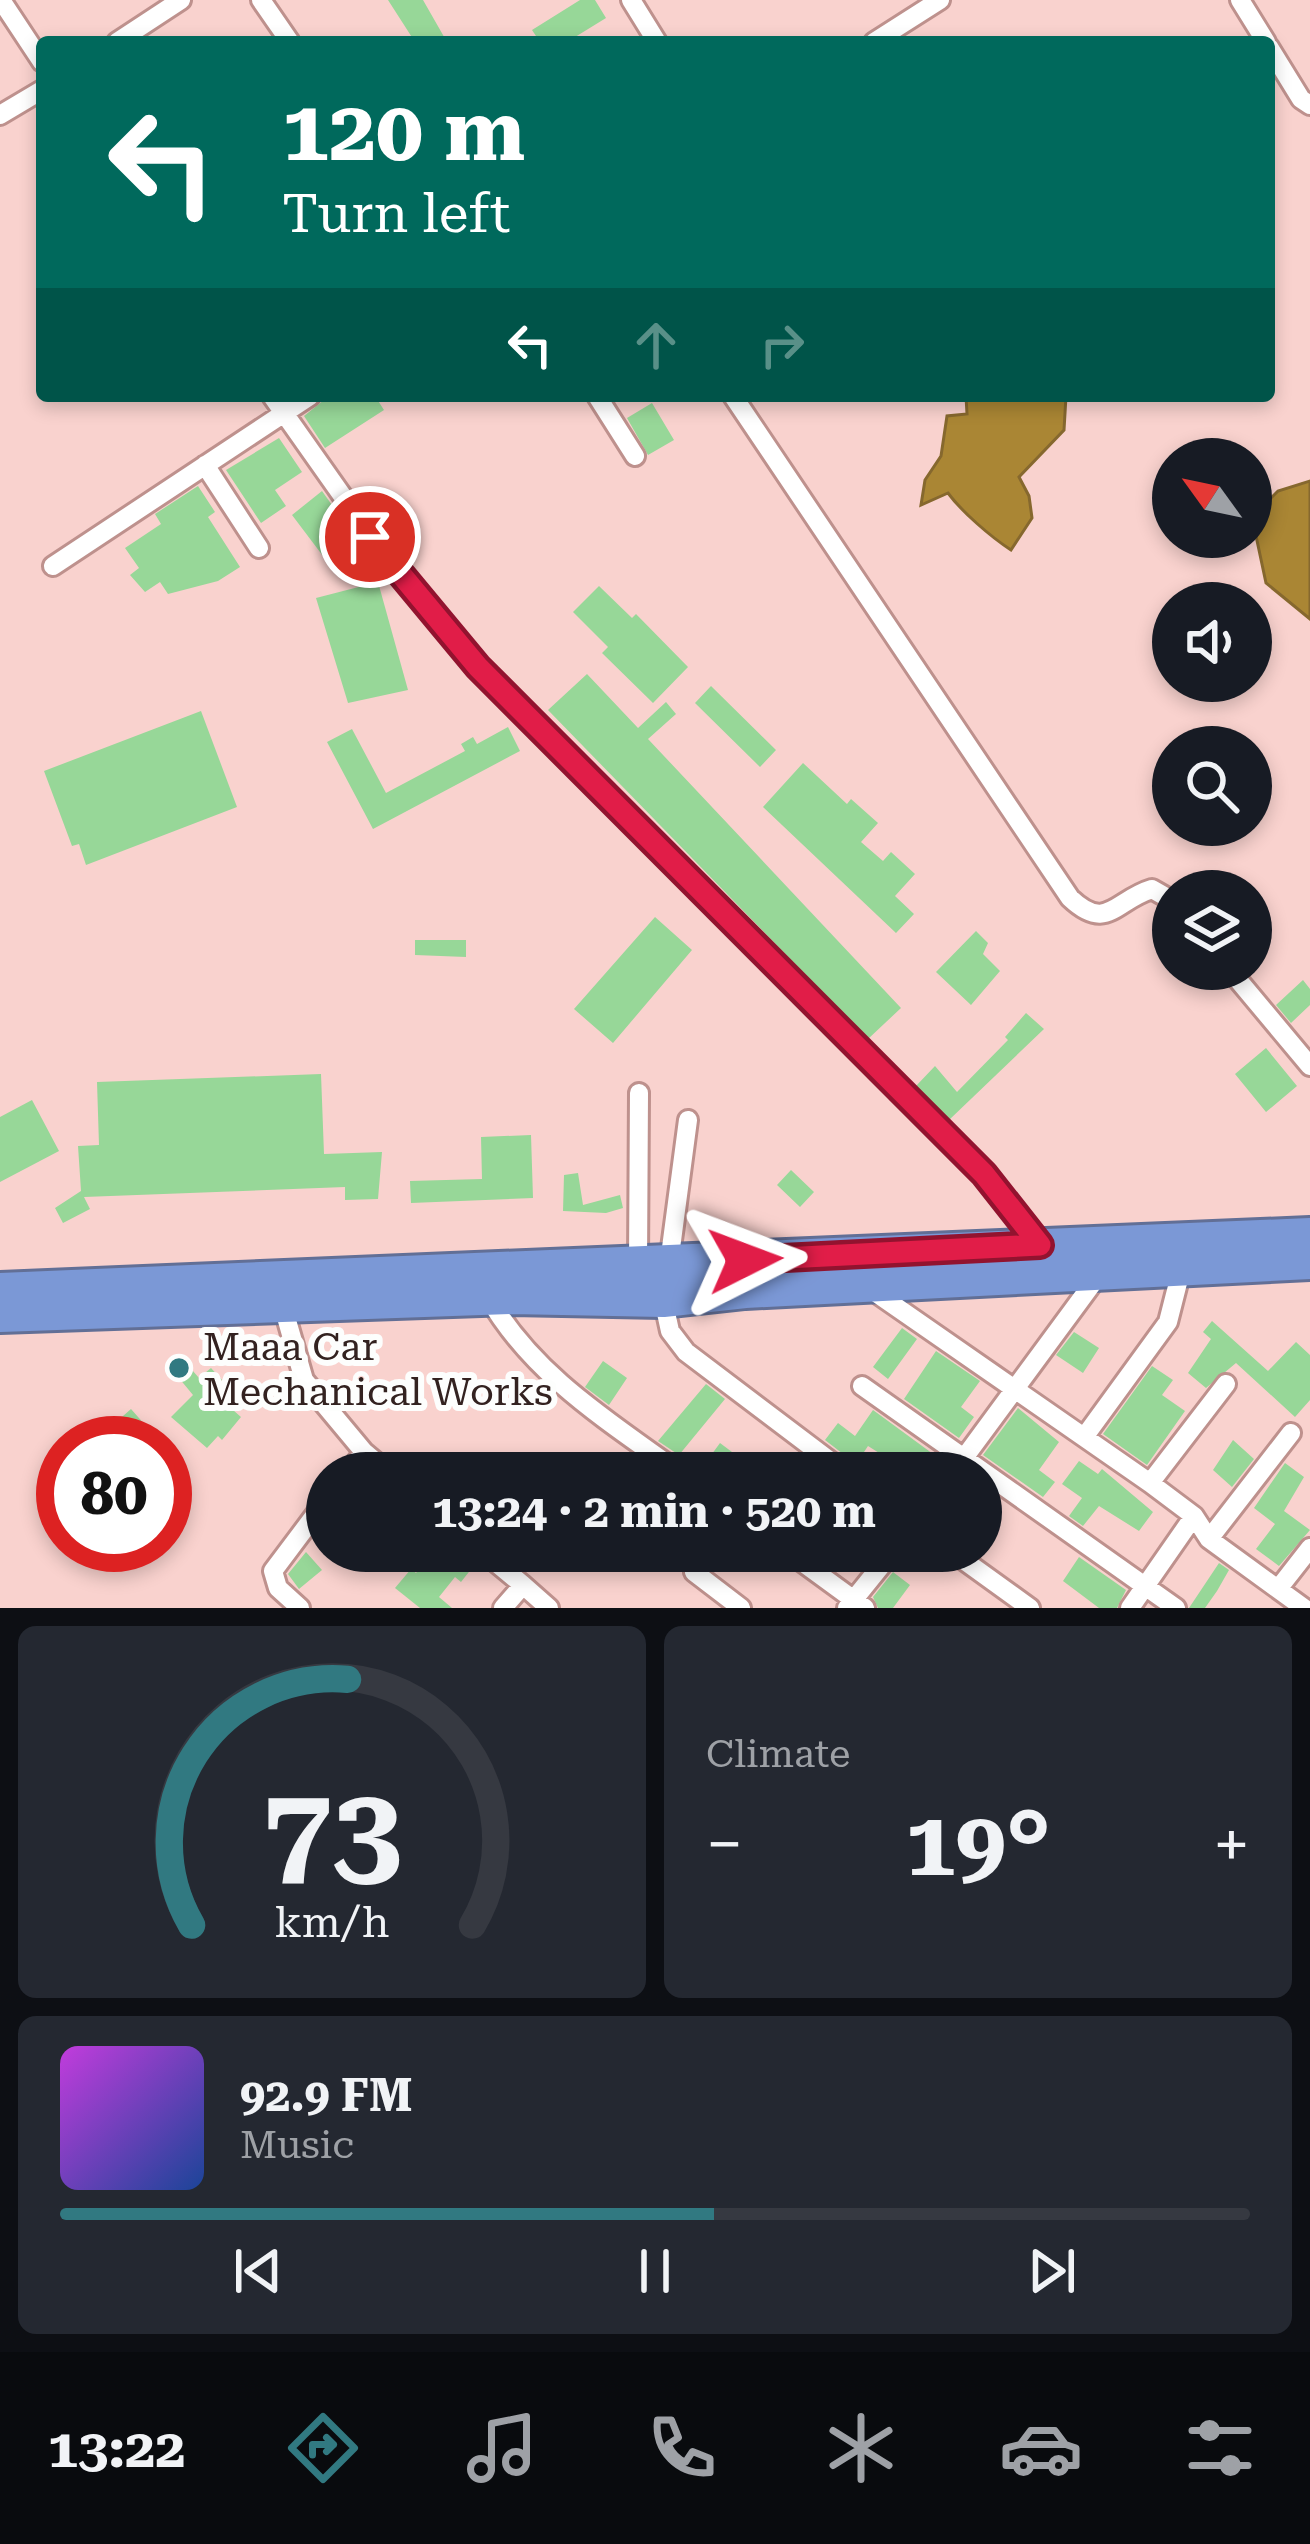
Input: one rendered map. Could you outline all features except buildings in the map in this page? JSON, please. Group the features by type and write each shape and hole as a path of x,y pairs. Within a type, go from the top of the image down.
{"highway":[{"path":"0,1314 488,1297 657,1276 1040,1245 1310,1235"},
{"path":"0,1292 657,1276 863,1284 1310,1261"}],"street":[{"path":"1,0 36,53"},
{"path":"126,36 181,0"},
{"path":"261,0 286,36"},
{"path":"631,0 653,36"},
{"path":"883,36 940,0"},
{"path":"1240,0 1262,36"},
{"path":"1275,58 1300,99 1310,105"},
{"path":"0,115 36,94"},
{"path":"601,402 635,456"},
{"path":"737,402 1070,898 1092,915 1104,916 1152,889"},
{"path":"53,566 205,464 278,404 396,572 478,667 984,1174 1040,1245"},
{"path":"205,464 259,548"},
{"path":"1247,990 1310,1066"},
{"path":"639,1093 657,1276 670,1331 686,1352 818,1452"},
{"path":"657,1276 688,1120"},
{"path":"1084,1436 1168,1322 1182,1267"},
{"path":"969,1452 1101,1272"},
{"path":"863,1284 1150,1483 1194,1516 1209,1539 1304,1608"},
{"path":"488,1297 533,1361 652,1452"},
{"path":"282,1303 304,1380 364,1452"},
{"path":"1150,1483 1226,1384"},
{"path":"862,1386 942,1452"},
{"path":"1209,1539 1291,1433"},
{"path":"1002,1493 1177,1608"},
{"path":"1130,1608 1194,1516"},
{"path":"300,1608 278,1588 273,1571 306,1527"},
{"path":"1278,1589 1310,1548"},
{"path":"507,1572 549,1608"},
{"path":"695,1572 741,1608"},
{"path":"813,1572 855,1605 878,1572"},
{"path":"980,1572 1030,1608"},
{"path":"502,1608 523,1585"}],"shaded area":[{"path":"966,402 1066,402 1064,430 1019,477 1029,496 1032,518 1011,550 948,493 921,505 925,480 941,456 947,416 967,414"},
{"path":"1310,481 1310,619 1272,588 1272,582 1266,582 1261,558 1272,558 1272,497"}],"place":[{"name":"Maaa Car Mechanical Works","path":"179,1368"}],"route":[{"path":"370,537 478,667 984,1174 1040,1245 745,1260"}]}
